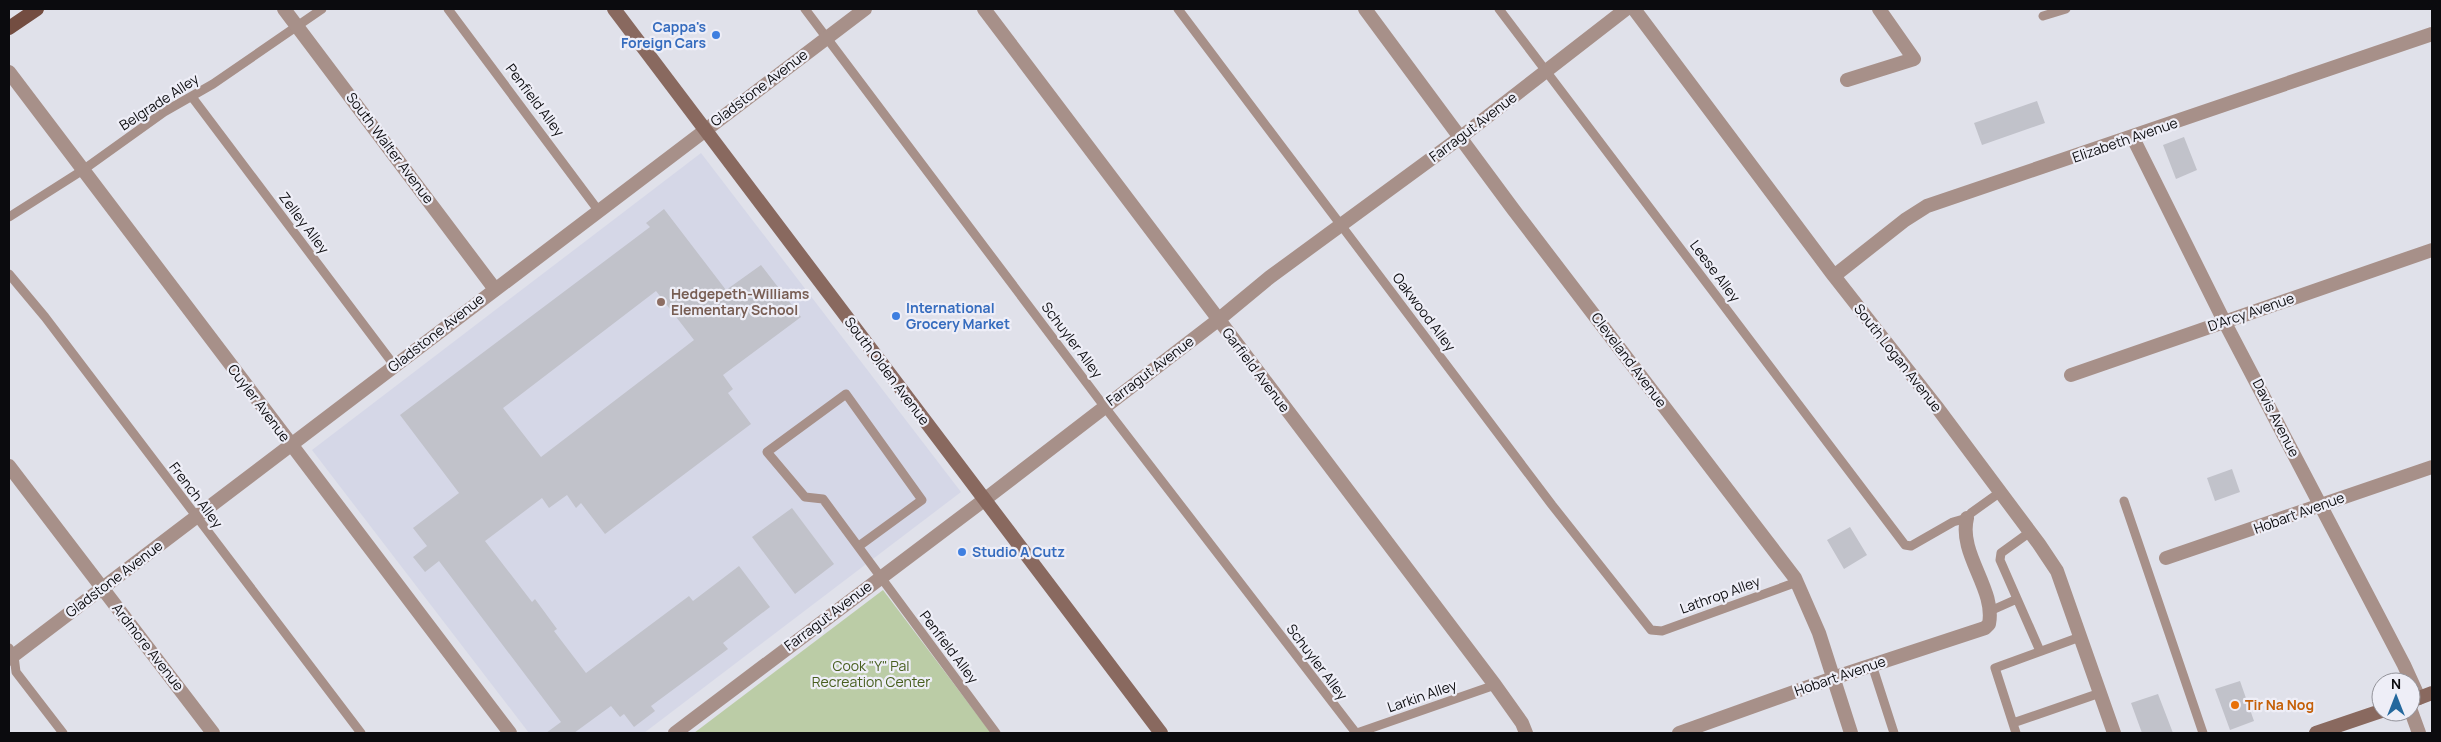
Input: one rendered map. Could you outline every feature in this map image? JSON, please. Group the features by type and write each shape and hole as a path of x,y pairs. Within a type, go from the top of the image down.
{"main road":[{"path":"9,28 37,9"},
{"name":"South Olden Avenue","path":"614,9 1161,733"},
{"path":"2316,733 2371,714"}],"street":[{"name":"South Walter Avenue","path":"284,9 494,288"},
{"name":"Gladstone Avenue","path":"10,654 102,588 494,288 865,9"},
{"name":"Garfield Avenue","path":"984,9 1495,685 1522,723 1526,733"},
{"name":"Cleveland Avenue","path":"1365,9 1797,582 1819,633 1851,733"},
{"name":"Farragut Avenue","path":"675,733 984,500 1340,224 1461,138 1626,9"},
{"name":"South Logan Avenue","path":"1634,9 1834,276 1936,406 1999,493 2030,532 2056,571 2114,733"},
{"path":"1847,80 1914,59 1879,9"},
{"name":"Elizabeth Avenue","path":"1834,276 1911,215 1928,206 2132,138 2432,34"},
{"name":"Cuyler Avenue","path":"9,72 510,733"},
{"name":"Davis Avenue","path":"2132,138 2224,322 2408,672"},
{"name":"D'Arcy Avenue","path":"2070,375 2432,250"},
{"name":"Ardmore Avenue","path":"9,466 213,733"},
{"name":"Hobart Avenue","path":"2166,558 2432,467"},
{"path":"1967,518 1965,525 1968,544 1990,611"},
{"name":"Hobart Avenue","path":"1678,733 1833,678 1985,628 1989,624 1990,611"}],"lane":[{"name":"Belgrade Alley","path":"9,217 83,170 164,112 192,97 322,9"},
{"name":"Penfield Alley","path":"448,9 598,210"},
{"name":"Schuyler Alley","path":"805,9 1104,406 1356,733"},
{"name":"Oakwood Alley","path":"1178,9 1552,504 1651,630"},
{"name":"Leese Alley","path":"1499,9 1905,545 1911,546 1953,522 1967,518"},
{"path":"2043,16 2066,9"},
{"name":"Zelley Alley","path":"192,97 394,366"},
{"name":"French Alley","path":"9,274 45,317 361,733"},
{"name":"Penfield Alley","path":"859,546 922,500 846,394 766,452 805,497 824,499 996,733"},
{"path":"1967,518 1999,493"},
{"path":"2124,501 2203,733"},
{"path":"2030,532 2001,553 2000,560 2040,651"},
{"name":"Lathrop Alley","path":"1651,630 1662,631 1797,582"},
{"path":"1990,611 2018,599"},
{"path":"2016,733 1995,668 2080,637"},
{"path":"10,654 16,672 63,733"},
{"path":"1872,665 1894,733"},
{"name":"Larkin Alley","path":"1356,733 1495,685"},
{"path":"2013,723 2100,693"}],"shaded area":[{"name":"Hedgepeth-Williams Elementary School","path":"701,153 961,492 644,733 529,733 312,450"}],"green space":[{"name":"Cook \"Y\" Pal Recreation Center","path":"883,590 991,733 694,733"}],"building":[{"path":"2037,101 2045,123 1982,145 1974,123"},
{"path":"2184,137 2197,170 2176,179 2163,145"},
{"path":"664,209 726,290 761,265 801,317 723,375 733,389 728,393 751,424 605,534 581,503 576,508 567,495 549,508 542,498 485,541 532,602 535,599 557,629 554,631 586,673 689,596 693,601 739,566 770,607 723,643 728,649 651,706 655,711 634,727 624,714 620,717 611,706 574,733 546,733 561,722 439,561 425,572 413,557 427,546 413,528 459,493 400,415 650,227 646,223","holes":["656,291 694,340 541,457 503,408"]},
{"path":"2232,469 2240,492 2215,501 2207,478"},
{"path":"792,508 834,564 795,594 752,537"},
{"path":"1850,527 1867,555 1844,569 1827,540"},
{"name":"Tir Na Nog","path":"2240,681 2254,721 2230,730 2215,689"},
{"path":"2158,694 2173,733 2142,733 2131,703"}],"place":[{"name":"Cappa's Foreign Cars","path":"716,35"},
{"name":"Hedgepeth-Williams Elementary School","path":"661,302"},
{"name":"International Grocery Market","path":"896,316"},
{"name":"Studio A Cutz","path":"962,552"},
{"name":"Tir Na Nog","path":"2235,705"}]}
